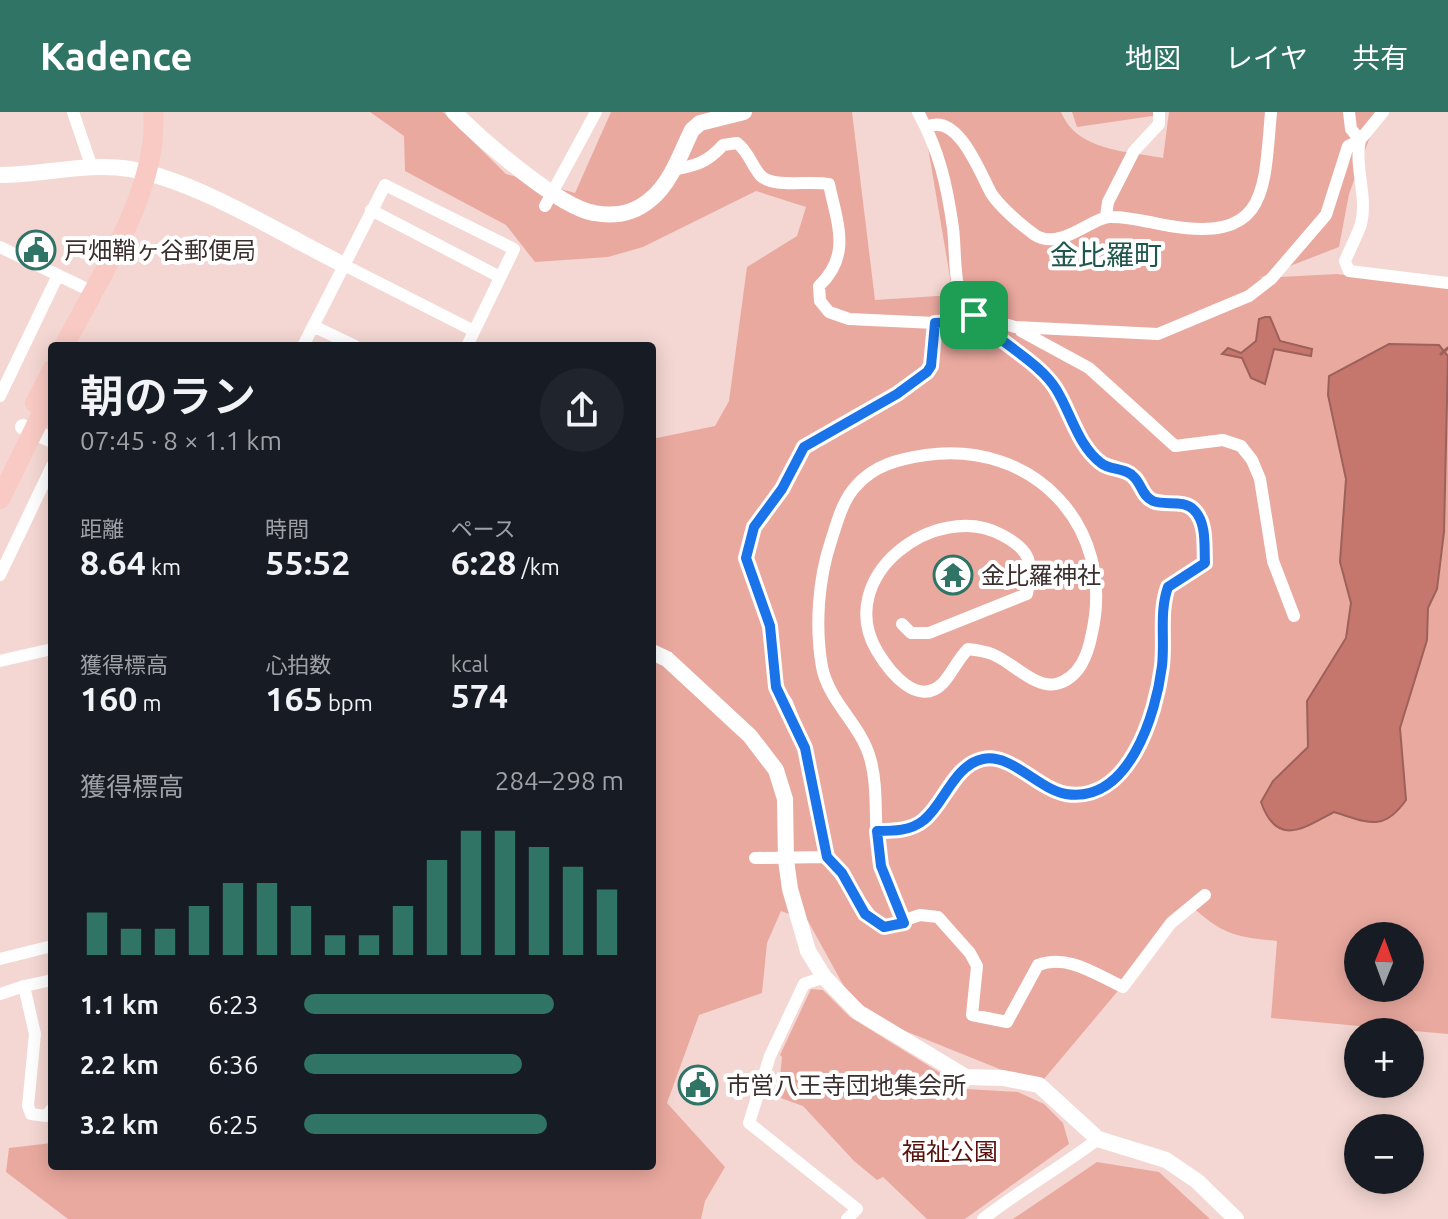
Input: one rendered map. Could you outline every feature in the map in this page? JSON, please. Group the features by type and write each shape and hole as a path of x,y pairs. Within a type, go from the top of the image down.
{"main road":[{"path":"149,175 153,112"},
{"path":"77,342 162,147 164,112"},
{"path":"66,342 96,294"},
{"path":"0,475 36,433 48,386"},
{"path":"0,499 36,433 48,403"}],"street":[{"path":"73,112 92,168"},
{"path":"454,112 548,199 591,213 620,215 637,209 654,197 692,130 700,123 744,112"},
{"path":"877,831 903,830 924,820 964,770 982,759 998,759 1050,790 1089,794 1105,787 1124,770 1149,722 1162,664 1168,587 1205,563 1204,532 1195,510 1186,505 1155,502 1145,497 1136,479 1126,471 1102,464 1083,442 1055,387 996,339 965,305 958,282 944,173 937,147 918,112"},
{"path":"1106,216 1108,202 1134,151 1159,124 1159,112"},
{"path":"927,127 934,118 942,116 961,125 993,196 1036,236 1059,238 1093,225 1106,216 1195,230 1230,227 1243,219 1262,191 1271,112"},
{"path":"1349,112 1351,129 1360,140"},
{"path":"1015,327 1158,334 1249,296 1271,279 1326,215 1339,166 1348,146 1360,140 1383,112"},
{"path":"548,199 593,113"},
{"path":"1360,140 1356,160 1362,201 1361,224 1345,261 1349,271 1448,283"},
{"path":"671,170 699,165 723,145 737,143 762,177 775,184 808,180 829,184 841,245 834,272 819,286 820,301 829,312 849,319 935,323 957,322 974,315 1015,327 1089,368 1175,446 1223,440 1241,446 1260,479 1273,561 1294,616"},
{"path":"0,175 92,168 129,169 189,188 474,331"},
{"path":"305,342 385,185 514,249 469,342"},
{"path":"371,210 500,277"},
{"path":"0,247 96,294"},
{"path":"0,396 58,275"},
{"path":"935,323 931,366 927,372 897,394 804,447 782,489 748,539 746,558 770,626 773,674 805,748 827,857 876,923 884,927 904,923 920,915 938,917 970,953 977,966 972,1015 1007,1022 1038,965 1052,960 1070,962 1123,987 1171,923 1205,895"},
{"path":"313,326 347,342"},
{"path":"902,624 911,633 929,633 1027,594 1029,558 1025,548 982,525 946,525 911,542 879,571 867,601 867,622 875,647 906,687 917,690 935,690 968,649 990,653 1044,684 1057,684 1073,675 1087,658 1094,627 1096,574 1092,550 1068,510 1039,479 988,456 942,453 898,459 874,470 855,487 843,508 823,571 819,615 822,668 830,689 867,750 881,866 904,923"},
{"path":"0,575 48,474"},
{"path":"0,661 48,650"},
{"path":"656,654 667,659 750,736 776,770 785,799 790,889 808,951 824,977 858,1012 966,1077 1003,1078 1039,1085 1098,1139 1166,1160 1197,1181 1236,1219"},
{"path":"755,858 827,857"},
{"path":"1,955 48,947"},
{"path":"824,977 804,984 770,1056 749,1123 857,1209 847,1219"},
{"path":"0,994 48,981"},
{"path":"24,986 35,1034 28,1106 31,1114 48,1114"},
{"path":"983,1219 1022,1189 1049,1177 1098,1139"}],"green space":[{"path":"370,112 443,112 506,174 575,193 611,112 852,112 875,300 953,295 922,112 1061,112 1078,135 1091,142 1119,151 1163,158 1169,112 1379,112 1349,194 1339,247 1259,278 1337,274 1448,288 1448,1034 1424,1032 1424,1018 1344,1018 1344,1025 1271,1018 1277,941 1229,932 1190,905 1039,1085 858,1012 808,921 781,911 767,943 762,993 699,1015 667,1103 725,1167 705,1201 701,1219 68,1219 6,1172 9,1148 48,1143 48,1170 656,1170 656,438 715,426 729,401 747,267 797,236 806,207 756,191 643,247 608,257 535,262 506,225 405,171 404,136"},
{"path":"1072,112 1159,112 1159,115 1077,127"},
{"name":"福祉公園","path":"811,989 823,990 850,1017 966,1089 1018,1092 1044,1104 1063,1123 1069,1144 965,1219 927,1219 883,1177 877,1180 854,1161 803,1106 778,1097 780,1055"},
{"path":"1097,1162 1159,1172 1210,1219 1013,1219"}],"shaded area":[{"path":"1270,317 1280,341 1312,349 1311,356 1274,349 1265,384 1251,378 1242,358 1222,354 1228,348 1241,353 1256,341 1259,319"},
{"path":"1389,344 1439,345 1448,356 1444,532 1437,589 1428,608 1427,640 1400,728 1406,800 1382,821 1365,821 1334,812 1302,828 1283,830 1275,825 1261,802 1273,781 1308,747 1307,701 1346,638 1351,603 1340,562 1346,479 1328,395 1329,376"}],"waterway":[{"path":"1441,354 1448,348"}],"place":[{"name":"戸畑鞘ヶ谷郵便局","path":"36,250"},
{"name":"金比羅神社","path":"953,575"},
{"name":"市営八王寺団地集会所","path":"698,1085"}],"district":[{"name":"金比羅町","path":"1106,254"}],"route":[{"path":"974,315 996,339 1037,369 1055,387 1083,442 1102,464 1126,471 1136,479 1145,497 1155,502 1186,505 1195,510 1204,532 1205,563 1176,579 1164,597 1162,664 1157,692 1149,722 1124,770 1105,787 1089,794 1068,794 1050,790 998,759 982,759 970,765 924,820 903,830 877,831 881,866 904,923 884,927 865,914 842,873 827,857 805,748 787,703 776,687 770,626 746,558 748,539 782,489 804,447 897,394 927,372 931,366 935,323 957,322 974,315"}]}
